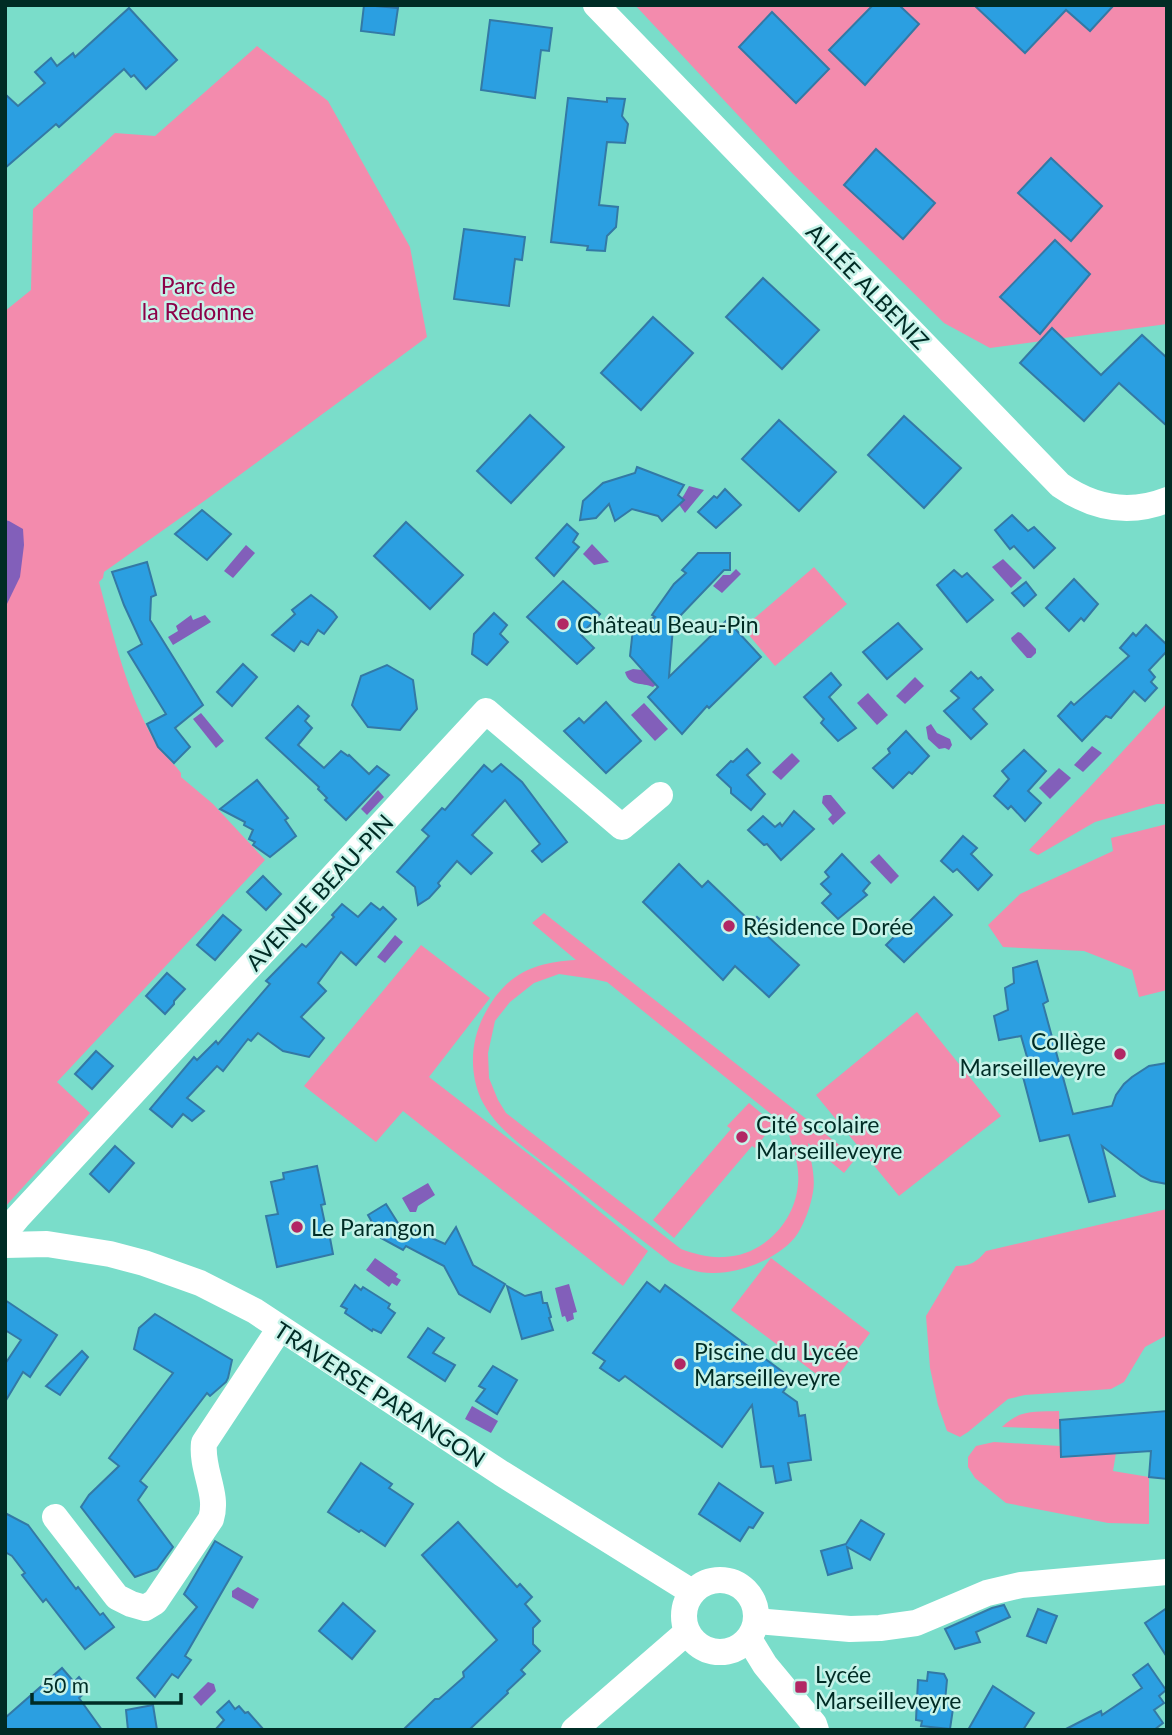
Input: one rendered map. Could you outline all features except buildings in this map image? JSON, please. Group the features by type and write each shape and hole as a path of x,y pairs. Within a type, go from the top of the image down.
{"street":[{"name":"ALLÉE ALBENIZ","path":"607,9 1060,485 1077,497 1116,508 1145,506 1167,500"},
{"name":"AVENUE BEAU-PIN","path":"6,1237 486,712 622,827 660,795"},
{"name":"TRAVERSE PARANGON","path":"6,1237 110,1254 144,1263 200,1283 255,1311 501,1473 692,1592"},
{"path":"55,1517 117,1597 145,1608 155,1602 211,1519 214,1509 203,1455 204,1443 280,1328"},
{"path":"746,1636 880,1628 916,1623 987,1592 1021,1585 1167,1572"},
{"path":"713,1580 730,1580 737,1583 750,1595 757,1612 746,1636 723,1652 702,1648 693,1641 684,1622 684,1611 692,1592 713,1580"},
{"path":"574,1730 687,1632"},
{"path":"746,1636 759,1671 805,1729"},
{"path":"746,1636 765,1665 807,1714 816,1730"}],"green space":[{"path":"635,5 1167,5 1167,324 990,348 944,323 793,174"},
{"name":"Parc de la Redonne","path":"257,46 328,101 410,247 427,337 104,572 99,582 129,686 157,745 181,773 181,777 213,804 265,860 57,1082 90,1113 5,1207 5,311 31,290 33,209 115,133 155,136"},
{"path":"814,567 847,604 775,666 743,628"},
{"path":"1167,703 1167,804 1157,804 1095,822 1038,855 1029,850 1088,789"},
{"path":"1167,824 1167,990 1139,997 1132,970 1084,951 1003,947 988,925 1020,894 1113,851 1111,838"},
{"path":"544,913 856,1158 844,1173 808,1143 814,1180 811,1202 798,1233 782,1250 748,1267 723,1273 696,1271 670,1262 517,1142 496,1122 481,1099 474,1076 473,1053 482,1019 496,996 525,971 549,963 576,960 532,923","holes":["559,974 607,982 786,1126 798,1169 796,1198 783,1224 763,1244 751,1251 724,1257 681,1249 506,1113 489,1078 488,1053 495,1021 510,1002 534,983"]},
{"path":"421,945 490,998 429,1077 648,1251 623,1286 403,1111 376,1142 304,1086"},
{"path":"917,1012 1001,1116 899,1196 816,1095"},
{"path":"749,1103 774,1124 674,1238 653,1220 731,1129 727,1126"},
{"path":"1167,1209 1167,1335 1145,1347 1124,1382 1111,1389 1025,1395 1008,1399 960,1437 947,1431 930,1368 926,1316 956,1266 973,1263 986,1251"},
{"path":"771,1258 870,1333 831,1385 731,1310"},
{"path":"1059,1411 1060,1429 1002,1427 1022,1414"},
{"path":"994,1442 1060,1446 1061,1458 1116,1453 1113,1471 1149,1477 1149,1524 1108,1523 1006,1503 975,1478 968,1467 968,1457 976,1446"}],"shaded area":[{"path":"689,486 704,490 685,513 678,503"},
{"path":"5,520 23,529 24,545 20,577 5,608"},
{"path":"592,544 609,562 594,565 583,554"},
{"path":"246,545 255,553 233,578 224,571"},
{"path":"1003,559 1022,578 1011,588 992,567"},
{"path":"736,569 741,574 722,593 713,586 723,575 730,575"},
{"path":"191,615 193,620 205,615 211,622 173,645 168,637 178,631 176,626"},
{"path":"1018,632 1036,649 1031,658 1027,658 1012,641 1011,638"},
{"path":"633,669 651,671 658,683 653,687 633,682 625,672"},
{"path":"915,677 924,686 905,704 896,696"},
{"path":"868,693 888,715 877,725 857,703"},
{"path":"644,703 668,729 655,741 631,715"},
{"path":"201,713 224,741 216,748 193,719"},
{"path":"931,724 937,733 950,739 952,745 949,750 939,749 928,739 926,727"},
{"path":"1092,746 1102,753 1083,772 1074,765"},
{"path":"792,753 800,761 781,780 772,772"},
{"path":"1059,768 1071,778 1050,799 1039,788"},
{"path":"378,790 384,797 367,815 361,809"},
{"path":"831,795 846,813 833,825 828,819 832,815 822,803 823,796"},
{"path":"879,854 899,876 891,884 870,862"},
{"path":"395,935 403,942 385,963 377,957"},
{"path":"428,1183 435,1195 418,1206 416,1212 410,1212 402,1198"},
{"path":"375,1258 398,1274 396,1277 401,1280 397,1286 392,1283 389,1287 366,1270"},
{"path":"569,1284 577,1312 573,1313 574,1319 567,1322 565,1316 562,1317 555,1288"},
{"path":"472,1406 498,1421 491,1433 465,1419"},
{"path":"238,1587 259,1599 253,1609 232,1597 232,1591"},
{"path":"208,1682 214,1684 216,1691 201,1706 193,1697"}],"place":[{"name":"Château Beau-Pin","path":"563,624"},
{"name":"Résidence Dorée","path":"729,926"},
{"name":"Collège Marseilleveyre","path":"1120,1054"},
{"name":"Cité scolaire Marseilleveyre","path":"742,1137"},
{"name":"Le Parangon","path":"297,1227"},
{"name":"Piscine du Lycée Marseilleveyre","path":"680,1364"},
{"name":"Lycée Marseilleveyre","path":"801,1687"}]}
